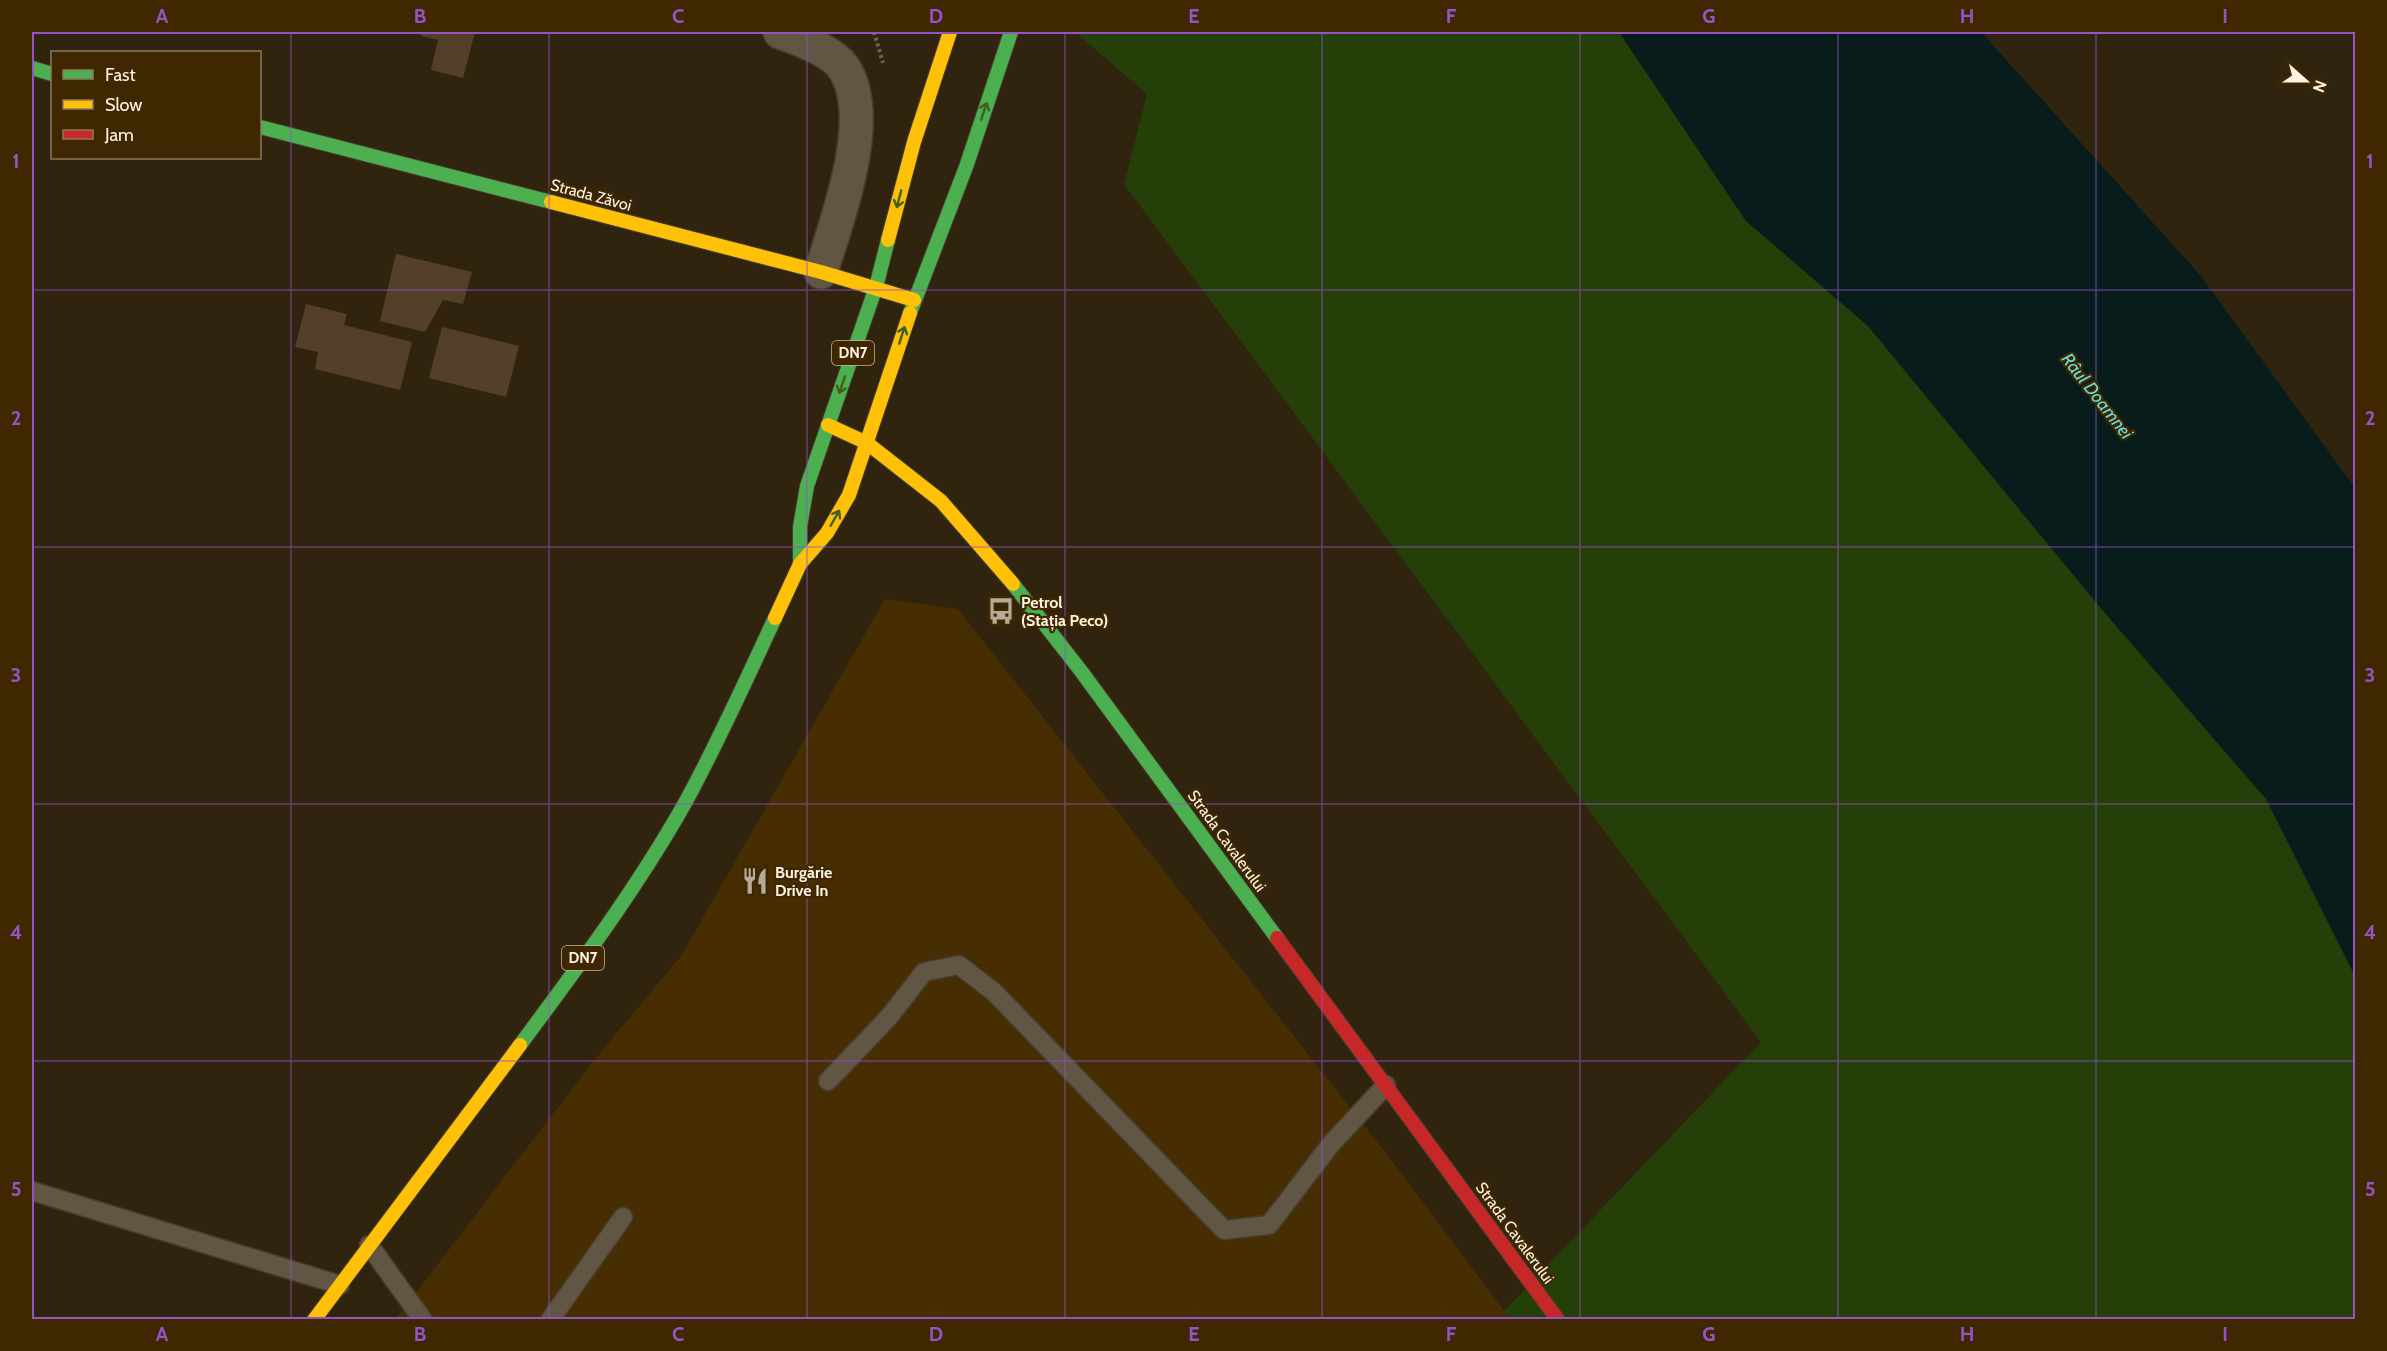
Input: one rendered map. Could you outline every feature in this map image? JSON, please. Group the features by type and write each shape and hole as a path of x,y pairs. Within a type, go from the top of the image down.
{"main road":[{"name":"DN7","path":"800,564 800,527 807,486 876,287 914,142 951,32"},
{"name":"DN7","path":"314,1320 575,971 684,804 735,705 800,564 827,533 849,495 914,300 966,167 1011,32"},
{"path":"32,68 51,74"},
{"name":"Strada Zăvoi","path":"261,127 821,272 914,300"},
{"name":"Strada Cavalerului","path":"828,425 867,443 941,501 998,565 1088,680 1558,1320"}],"street":[{"path":"780,32 813,44 843,66 854,96 857,140 821,272"}],"lane":[{"path":"828,1081 889,1017 924,972 959,965 994,992 1224,1230 1269,1225 1331,1144 1386,1085"},
{"path":"32,1191 340,1285"},
{"path":"550,1320 623,1217"},
{"path":"369,1245 423,1320"}],"path":[{"path":"874,32 885,71"}],"shaded area":[{"path":"885,599 958,609 1396,1166 1510,1319 395,1320 591,1064 681,956"}],"green space":[{"path":"1075,32 1619,32 1746,221 1868,326 2099,606 2266,799 2355,976 2355,1319 1510,1319 1504,1311 1761,1042 1124,184 1147,94"}],"water":[{"name":"Râul Doamnei","path":"1619,32 1981,32 2201,276 2355,488 2355,976 2266,799 2099,606 1868,326 1746,221"}],"building":[{"path":"422,32 475,32 463,78 431,70 438,40 421,36"},
{"path":"396,254 472,272 463,304 443,300 425,332 380,321"},
{"path":"306,304 347,314 344,325 412,342 400,390 315,369 318,352 295,347"},
{"path":"442,327 519,346 506,397 429,378"}],"traffic: fast":[{"path":"910,313 966,167 1011,32"},
{"path":"32,68 51,74"},
{"path":"261,127 551,202"},
{"path":"800,564 800,527 807,486 876,287 888,240"},
{"path":"1013,584 1081,671 1277,938"},
{"path":"520,1045 606,927 667,835 709,758 775,618"}],"traffic: slow":[{"path":"888,240 914,142 950,32"},
{"path":"551,202 821,272 914,300"},
{"path":"775,618 800,564 827,533 849,495 910,313"},
{"path":"828,425 867,443 941,501 1013,584"},
{"path":"314,1320 520,1045"}],"traffic: jam":[{"path":"1277,938 1558,1320"}],"place":[{"name":"Petrol (Stația Peco)","path":"1001,611"},
{"name":"Burgărie Drive In","path":"755,881"}]}
